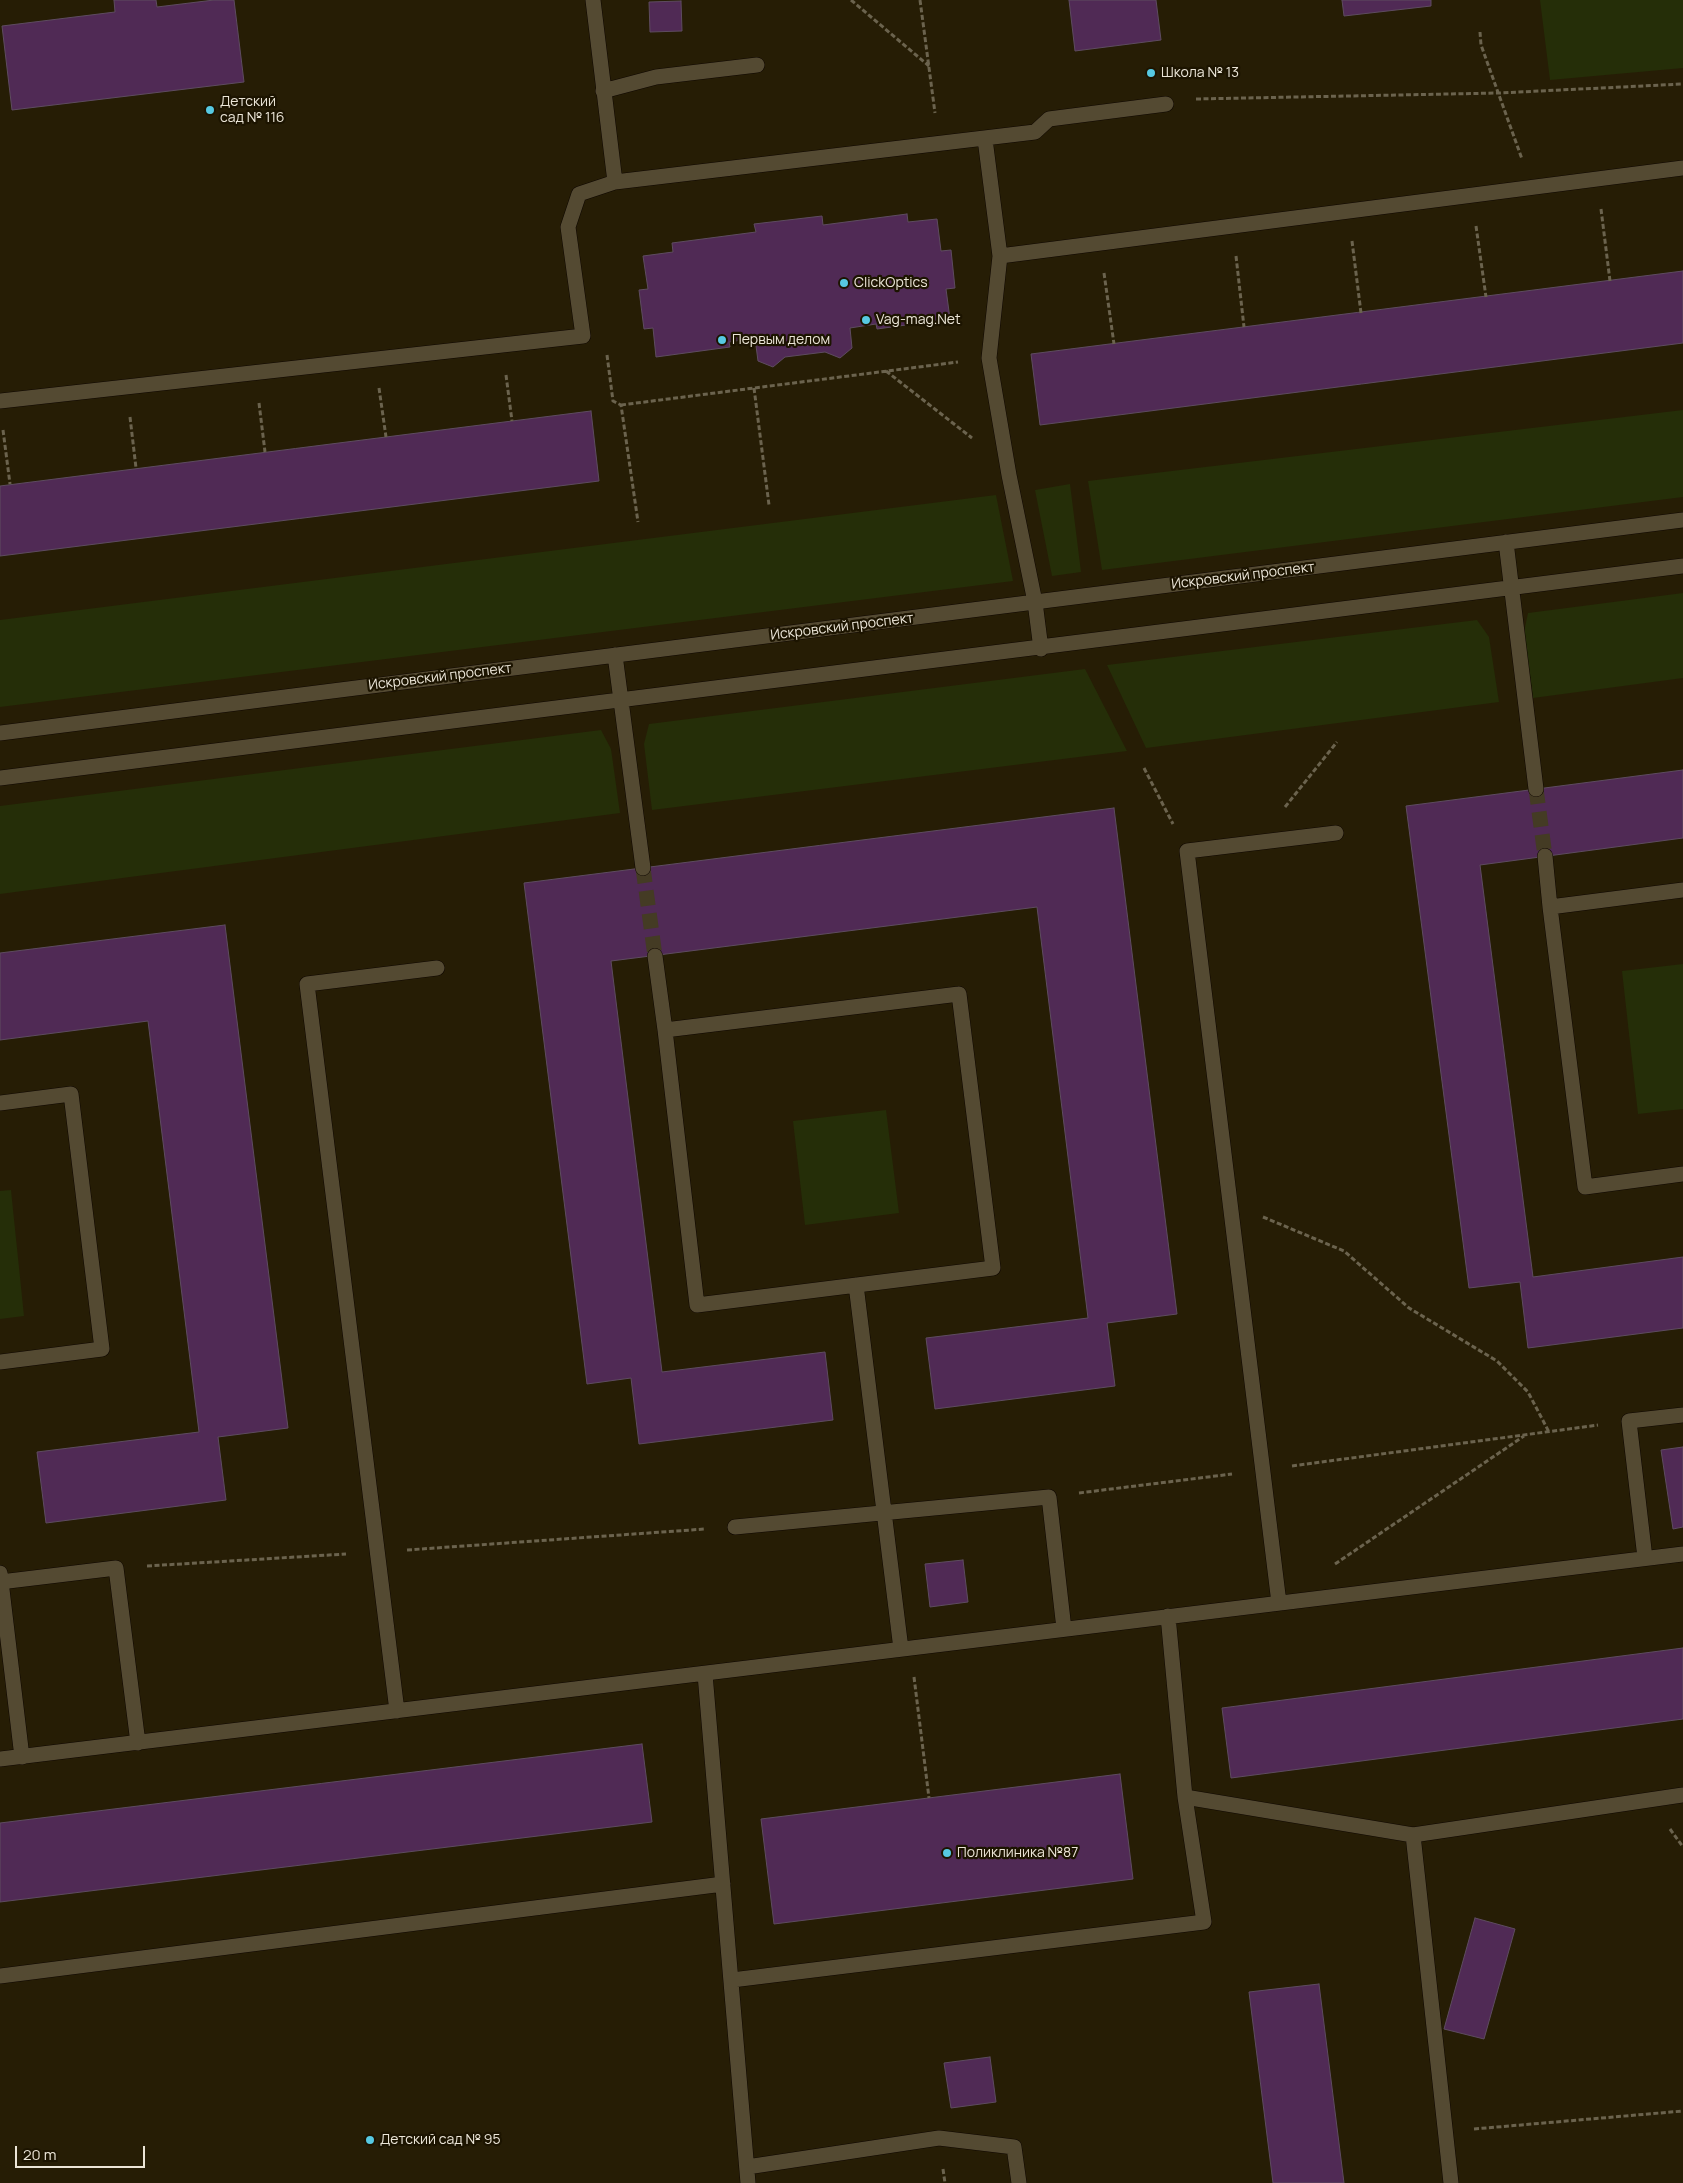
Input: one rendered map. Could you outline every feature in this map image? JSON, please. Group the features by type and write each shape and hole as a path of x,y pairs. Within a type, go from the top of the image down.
{"street":[{"path":"593,0 615,182"},
{"path":"604,92 656,77 757,65"},
{"path":"0,401 583,336 568,227 579,194 615,182 1035,132 1050,119 1166,104"},
{"path":"985,139 1000,256 989,358 1008,467 1035,602 1041,648"},
{"path":"1000,256 1683,168"},
{"name":"Искровский проспект","path":"0,732 1683,520"},
{"path":"1506,542 1536,789"},
{"path":"0,778 1683,566"},
{"path":"615,655 643,868"},
{"path":"1279,1603 1187,851 1336,833"},
{"path":"1545,856 1584,1186 1683,1174"},
{"path":"1550,906 1683,890"},
{"path":"655,956 698,1305 993,1268 959,994 665,1030"},
{"path":"396,1711 307,984 437,968"},
{"path":"0,1103 72,1094 102,1349 0,1362"},
{"path":"856,1285 884,1511 906,1649"},
{"path":"1645,1558 1629,1422 1683,1415"},
{"path":"736,1527 884,1511 1049,1497 1064,1629"},
{"path":"0,1759 1683,1554"},
{"path":"22,1757 0,1579 116,1568 138,1742"},
{"path":"732,1980 1204,1922 1185,1797 1168,1616"},
{"path":"705,1674 748,2183"},
{"path":"1185,1797 1412,1835 1683,1795"},
{"path":"1412,1835 1451,2183"},
{"path":"0,1976 722,1884"},
{"path":"747,2167 939,2138 1014,2147 1018,2183"}],"path":[{"path":"851,0 929,66"},
{"path":"920,0 939,144"},
{"path":"1480,32 1481,45 1532,187"},
{"path":"1166,104 1200,98 1499,93 1683,84"},
{"path":"1598,179 1610,280"},
{"path":"1471,195 1486,297"},
{"path":"1348,211 1361,312"},
{"path":"1232,226 1244,327"},
{"path":"1100,243 1114,344"},
{"path":"583,336 607,348 613,402 621,405 989,358"},
{"path":"502,344 512,421"},
{"path":"376,359 386,437"},
{"path":"886,371 1008,467"},
{"path":"255,372 265,452"},
{"path":"126,387 136,468"},
{"path":"754,388 769,505"},
{"path":"621,405 638,522"},
{"path":"2,425 10,484"},
{"path":"1256,843 1337,742"},
{"path":"1144,768 1187,851"},
{"path":"1230,1204 1344,1251 1409,1308 1497,1361 1528,1392 1549,1432"},
{"path":"1049,1497 1629,1422"},
{"path":"1328,1569 1525,1435"},
{"path":"116,1568 736,1527"},
{"path":"906,1649 929,1798"},
{"path":"1445,2131 1683,2111"}],"green space":[{"path":"1540,0 1683,0 1683,68 1550,80"},
{"path":"1683,410 1683,497 1102,570 1088,481"},
{"path":"1070,484 1081,572 1052,576 1035,490"},
{"path":"996,495 1013,581 0,707 0,620"},
{"path":"1683,593 1683,678 1533,698 1524,632 1528,613"},
{"path":"1477,620 1489,637 1499,702 1146,748 1107,665"},
{"path":"1085,669 1127,751 652,810 644,744 649,724"},
{"path":"601,730 611,749 620,813 0,894 0,806"},
{"path":"1683,964 1683,1109 1638,1114 1622,971"},
{"path":"886,1110 899,1213 805,1225 793,1121"},
{"path":"11,1190 24,1316 0,1319 0,1191"}],"building":[{"path":"114,0 156,0 157,7 214,0 234,0 244,82 12,110 2,26 115,12"},
{"path":"1069,0 1156,0 1161,40 1075,51"},
{"path":"1342,0 1431,0 1431,6 1344,16"},
{"path":"681,1 682,31 650,32 649,2"},
{"path":"907,214 908,222 937,219 941,251 951,250 955,288 946,289 950,319 877,329 876,324 850,328 852,348 840,358 825,352 785,357 773,367 758,361 755,338 729,342 730,347 656,357 653,328 644,329 639,290 648,289 643,256 673,252 672,243 756,232 754,224 822,216 823,225"},
{"path":"1683,271 1683,343 1040,425 1031,354"},
{"path":"591,411 599,481 0,556 0,486"},
{"path":"1683,770 1683,838 1480,865 1533,1277 1683,1257 1683,1328 1528,1348 1520,1282 1469,1288 1406,806"},
{"path":"1114,808 1177,1314 1107,1323 1115,1386 935,1409 926,1338 1088,1318 1037,907 611,961 662,1372 825,1352 833,1420 639,1444 631,1378 587,1384 524,883"},
{"path":"225,925 288,1428 218,1437 226,1500 46,1523 37,1452 199,1432 148,1021 0,1040 0,953"},
{"path":"1683,1447 1683,1527 1673,1529 1661,1450"},
{"path":"963,1560 968,1602 930,1607 925,1564"},
{"path":"1683,1648 1683,1719 1231,1778 1222,1708"},
{"path":"642,1744 652,1822 0,1902 0,1823"},
{"name":"Поликлиника №87","path":"1120,1774 1133,1879 774,1924 761,1819"},
{"path":"1475,1918 1515,1929 1484,2039 1444,2029"},
{"path":"1319,1984 1344,2183 1273,2183 1249,1992"},
{"path":"990,2057 996,2102 951,2108 944,2063"}],"tunnel":[{"path":"1536,789 1545,856"},
{"path":"643,868 655,956"}],"place":[{"name":"Школа № 13","path":"1151,73"},
{"name":"Детский сад № 116","path":"210,110"},
{"name":"ClickOptics","path":"844,283"},
{"name":"Vag-mag.Net","path":"866,320"},
{"name":"Первым делом","path":"722,340"},
{"name":"Поликлиника №87","path":"947,1853"},
{"name":"Детский сад № 95","path":"370,2140"}]}
